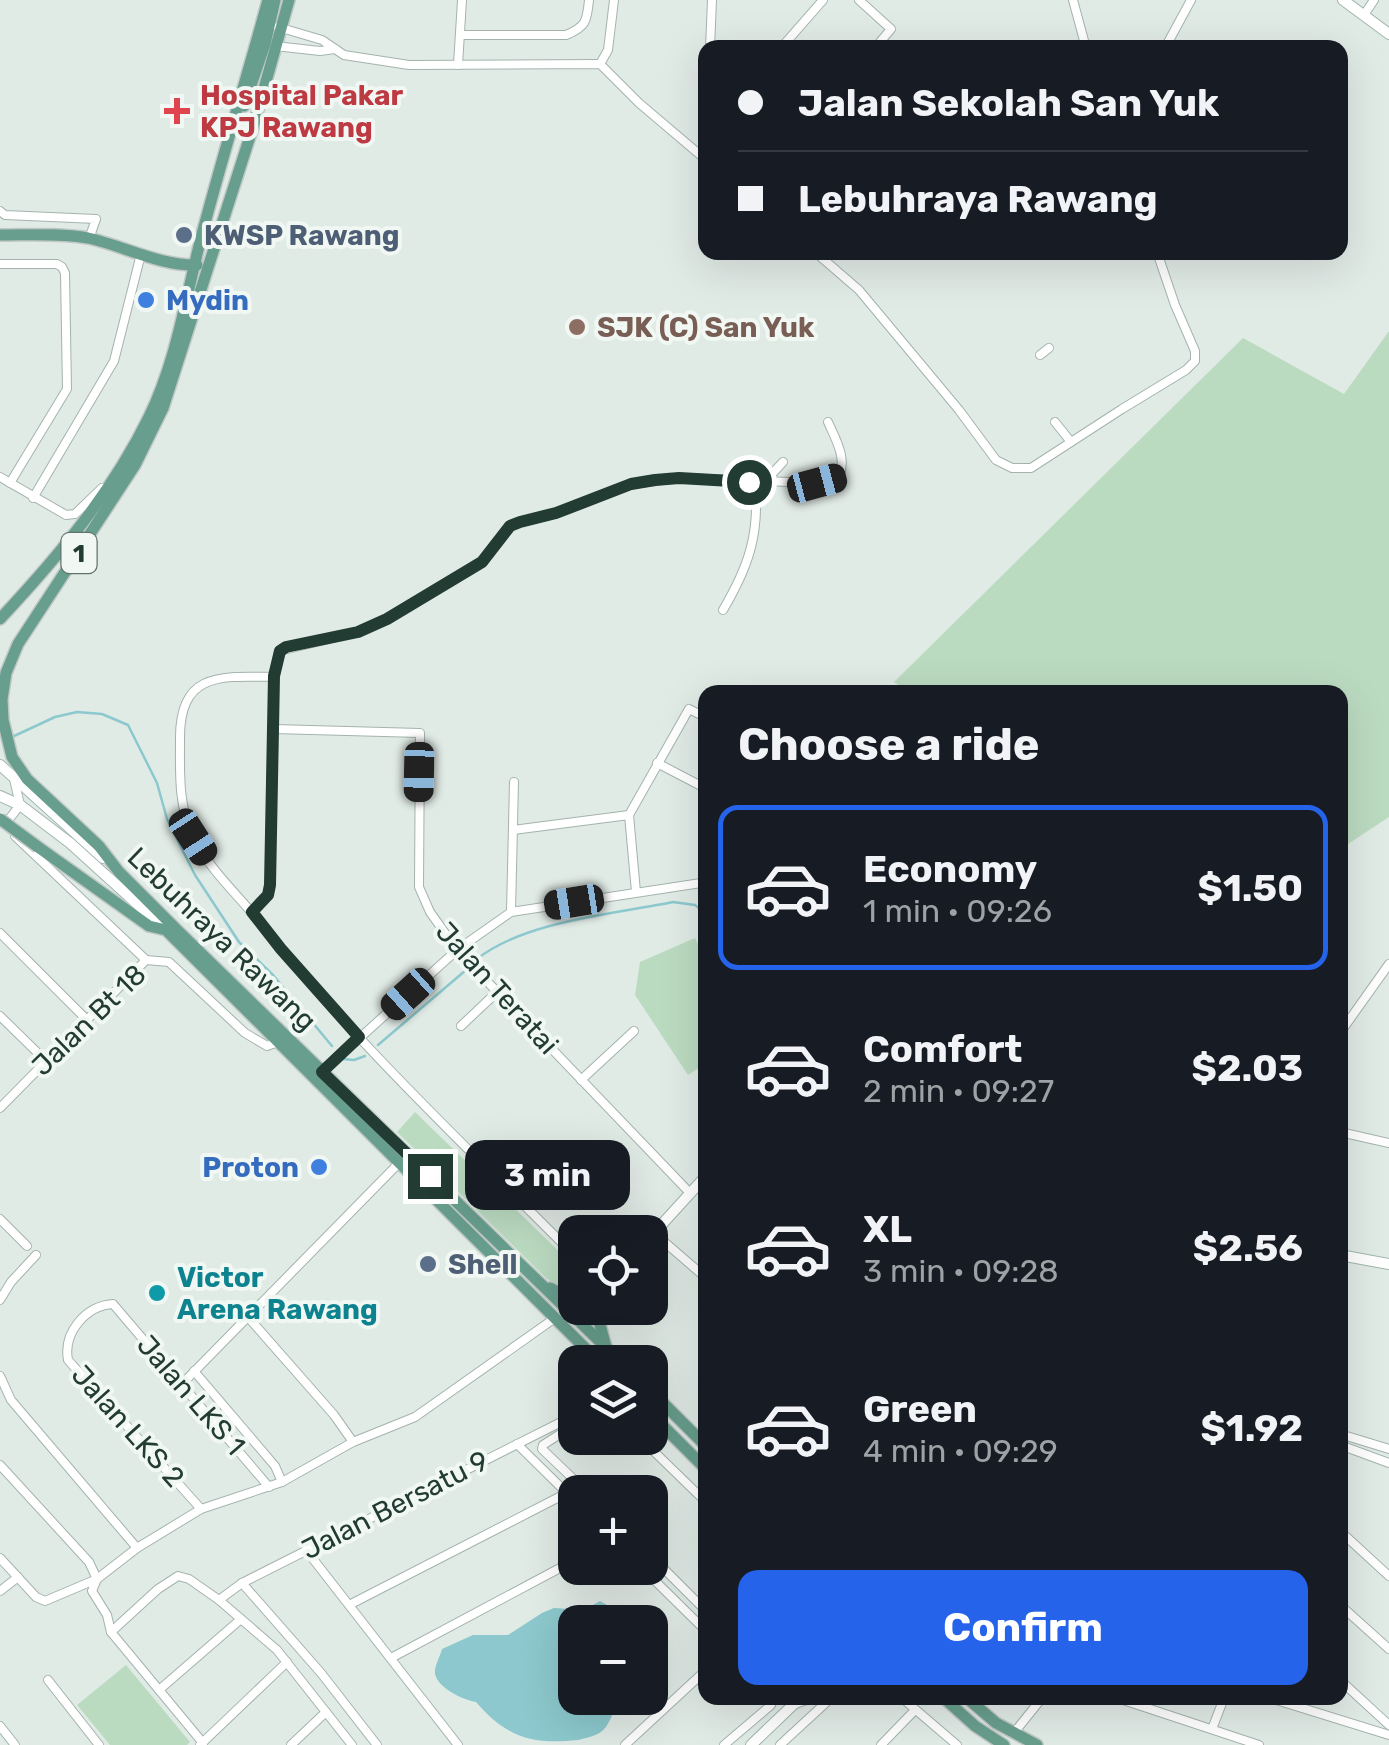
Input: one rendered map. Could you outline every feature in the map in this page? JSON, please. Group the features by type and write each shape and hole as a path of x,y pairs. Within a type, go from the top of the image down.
{"main road":[{"path":"271,0 276,27"},
{"name":"1","path":"0,619 92,510 150,415 182,320 234,114 271,0"},
{"name":"1","path":"20,778 3,720 6,674 18,644 94,531 156,423 181,357 276,27 289,0"},
{"path":"226,152 271,45"},
{"path":"0,235 89,238 194,265 202,264 214,246"},
{"path":"161,259 179,267 185,278 166,373"},
{"name":"Lebuhraya Rawang","path":"20,778 100,846 119,872 322,1072 558,1296"},
{"path":"0,820 150,926 166,930"},
{"name":"Lebuhraya Rawang","path":"166,930 582,1345"},
{"path":"542,1283 558,1291"},
{"path":"550,1314 558,1314"},
{"path":"571,1325 575,1338"},
{"name":"Lebuhraya Rawang","path":"588,1325 604,1345"},
{"path":"668,1408 698,1438"},
{"path":"668,1431 698,1461"},
{"path":"952,1705 1004,1745"},
{"path":"974,1705 1013,1734 1037,1745"}],"street":[{"path":"458,65 462,0"},
{"path":"460,35 566,35 580,29 587,18 588,0"},
{"path":"600,64 608,50 614,0"},
{"path":"710,40 712,0"},
{"path":"788,40 822,0"},
{"path":"859,0 891,29 882,40"},
{"path":"1074,0 1084,40"},
{"path":"1170,40 1192,0"},
{"path":"1343,0 1389,34"},
{"path":"1364,14 1374,0"},
{"path":"276,27 322,40 344,55 394,63 600,64 698,153"},
{"path":"271,45 335,49"},
{"path":"0,212 96,219 89,238"},
{"path":"34,498 114,361 141,254"},
{"path":"824,260 859,290 996,460 1012,468 1031,468 1195,361 1195,351 1160,260"},
{"path":"0,264 57,264 65,273 67,389 10,483"},
{"path":"1040,356 1048,348"},
{"path":"252,912 268,895 270,885 274,676 280,651 358,632 387,619 482,562 510,526 631,484 679,478 817,483 838,477 842,468 840,449 828,422"},
{"path":"1056,422 1070,442"},
{"path":"752,482 770,475 782,462"},
{"path":"0,478 60,514 75,514 119,470"},
{"path":"723,610 751,554 756,523 752,482"},
{"path":"274,676 219,678 205,683 186,700 180,728 181,792 193,837 281,949 359,1037 558,1239"},
{"path":"636,892 629,815 689,709 698,714"},
{"name":"Jalan Teratai","path":"274,729 420,733 419,887 430,912 458,950 690,1193"},
{"path":"657,763 698,784"},
{"path":"0,765 20,778 20,805 10,818 0,820"},
{"path":"511,912 514,782"},
{"name":"Lebuhraya Rawang","path":"0,796 20,805 70,843 166,930"},
{"path":"513,830 629,815"},
{"name":"Jalan Bt 18","path":"0,820 146,960 169,962 246,1033 267,1046 278,1042"},
{"path":"322,1072 458,950 511,912 698,883"},
{"path":"0,933 88,1020"},
{"name":"Jalan Bt 18","path":"0,1108 146,960"},
{"path":"1348,1021 1389,964"},
{"path":"461,1026 497,992"},
{"path":"0,1016 46,1061"},
{"path":"580,1080 634,1031"},
{"path":"1348,1134 1389,1142"},
{"path":"182,1384 399,1163"},
{"path":"668,1218 698,1184"},
{"path":"0,1219 27,1246"},
{"path":"668,1250 698,1272"},
{"path":"0,1300 36,1254"},
{"path":"1348,1256 1389,1264"},
{"name":"Jalan LKS 1","path":"112,1304 270,1486"},
{"name":"Jalan LKS 2","path":"112,1304 94,1307 69,1334 68,1360 202,1509"},
{"path":"0,1558 36,1597 46,1601 97,1579 138,1548 202,1509 282,1482 354,1442 415,1417 550,1314"},
{"path":"248,1317 354,1442"},
{"path":"194,1371 275,1466 282,1482"},
{"path":"0,1376 11,1400 138,1548"},
{"name":"Jalan Bersatu 9","path":"218,1600 242,1583 558,1424"},
{"path":"558,1436 542,1449 569,1475"},
{"path":"1348,1436 1389,1449"},
{"path":"517,1444 558,1484"},
{"path":"1348,1447 1389,1464"},
{"path":"674,1471 691,1454"},
{"path":"658,1455 698,1493"},
{"path":"0,1465 89,1562 97,1579 92,1591 107,1615 111,1632 201,1744 287,1662"},
{"path":"349,1606 558,1498"},
{"path":"1348,1538 1389,1576"},
{"path":"306,1550 458,1745"},
{"path":"390,1658 558,1569"},
{"path":"668,1573 698,1603"},
{"path":"111,1632 158,1589 178,1576 189,1579 266,1639 352,1745"},
{"path":"0,1591 18,1578"},
{"path":"242,1583 322,1673 377,1745"},
{"path":"659,1585 698,1623"},
{"path":"1348,1611 1389,1649"},
{"path":"159,1690 241,1619"},
{"path":"625,1745 698,1677"},
{"path":"48,1680 99,1745"},
{"path":"1348,1687 1389,1725"},
{"path":"724,1745 769,1705"},
{"path":"751,1745 788,1705"},
{"path":"780,1745 823,1705"},
{"path":"910,1705 956,1745"},
{"path":"1013,1734 1036,1705"},
{"path":"1138,1705 1259,1745"},
{"path":"1212,1729 1221,1705"},
{"path":"1292,1705 1389,1736"},
{"path":"881,1745 915,1710"},
{"path":"292,1745 326,1712"},
{"path":"0,1726 15,1745"}],"green space":[{"path":"1389,331 1389,817 1348,844 1348,685 894,682 1243,338 1344,394"},
{"path":"695,938 698,944 698,1069 688,1075 635,995 640,962"},
{"path":"415,1112 558,1251 558,1286 547,1279 397,1132"},
{"path":"126,1665 190,1742 187,1745 110,1745 77,1705"}],"water":[{"path":"558,1608 558,1715 611,1715 597,1734 562,1741 521,1736 498,1723 476,1702 452,1693 437,1679 435,1668 442,1649 473,1635 508,1635"}],"waterway":[{"path":"12,737 55,717 77,712 102,714 128,725 195,875 239,942 273,975 332,1046"},
{"path":"477,959 497,946 545,927 673,902 698,907"},
{"path":"378,1045 466,970"},
{"path":"343,1059 365,1056"}],"place":[{"name":"Hospital Pakar KPJ Rawang","path":"177,111"},
{"name":"KWSP Rawang","path":"184,235"},
{"name":"Mydin","path":"146,300"},
{"name":"SJK (C) San Yuk","path":"577,327"},
{"name":"Proton","path":"319,1167"},
{"name":"Shell","path":"428,1264"},
{"name":"Victor Arena Rawang","path":"157,1293"}],"route":[{"path":"430,1176 322,1072 359,1037 252,912 268,895 270,885 274,676 280,651 358,632 387,619 482,562 510,526 520,522 556,513 631,484 679,478 749,482"}]}
